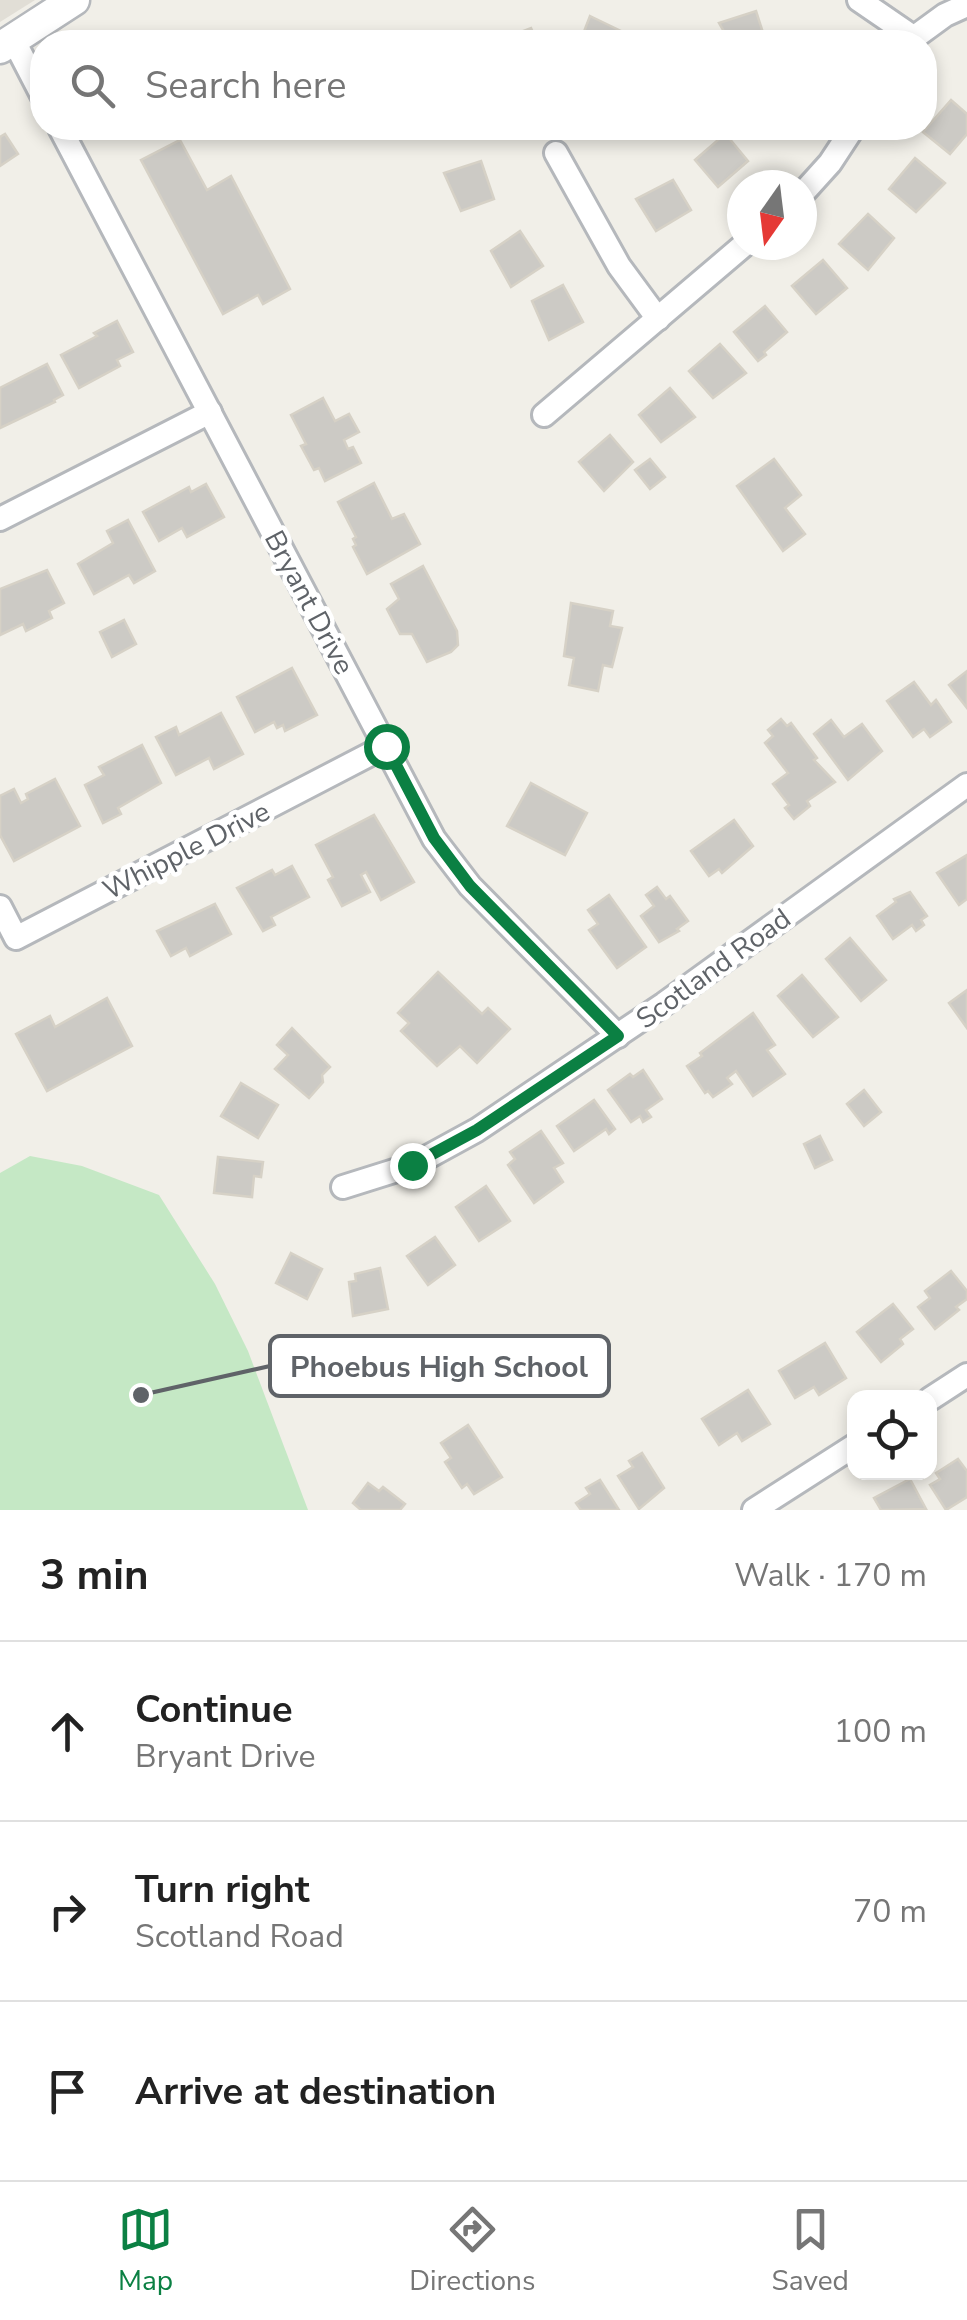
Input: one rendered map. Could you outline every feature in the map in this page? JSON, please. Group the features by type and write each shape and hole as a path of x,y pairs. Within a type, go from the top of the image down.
{"street":[{"path":"30,78 6,43 74,0"},
{"path":"860,0 898,30"},
{"path":"926,30 967,5"},
{"name":"Bryant Drive","path":"66,140 434,838 470,886 618,1036"},
{"path":"817,177 844,140"},
{"path":"556,153 620,266 658,319"},
{"path":"544,415 727,260"},
{"path":"0,519 210,412"},
{"name":"Whipple Drive","path":"0,907 16,938 386,746"},
{"name":"Scotland Road","path":"343,1187 442,1151 618,1036 967,785"},
{"path":"937,1394 967,1375"},
{"path":"754,1510 847,1450"}],"shaded area":[{"path":"0,0 35,0 0,22"}],"green space":[{"path":"30,1156 82,1166 159,1195 215,1284 248,1351 308,1510 0,1510 0,1173"}],"building":[{"path":"756,11 762,30 723,30 719,23"},
{"path":"590,16 619,30 585,30"},
{"path":"951,100 967,114 967,134 950,154 933,140 937,140 937,116"},
{"path":"5,134 18,154 0,166 0,137"},
{"path":"180,140 207,190 231,176 290,289 263,304 258,295 223,314 141,160"},
{"path":"718,140 731,140 748,161 738,170 727,170 727,179 718,187 695,160"},
{"path":"915,158 945,183 916,212 889,189"},
{"path":"481,161 494,199 461,211 444,173"},
{"path":"673,180 691,210 656,231 636,199"},
{"path":"868,214 894,238 868,270 839,244"},
{"path":"520,231 543,266 511,287 491,251"},
{"path":"823,260 847,288 816,314 792,286"},
{"path":"563,285 583,322 549,340 532,301"},
{"path":"765,306 787,332 758,361 734,332"},
{"path":"117,321 133,352 117,360 120,366 79,388 61,355"},
{"path":"720,344 746,373 713,398 689,371"},
{"path":"47,364 63,395 0,428 0,388"},
{"path":"670,388 695,417 661,442 639,415"},
{"path":"323,398 335,421 349,414 359,432 344,440 348,449 353,447 361,463 325,481 301,446 306,444 291,415"},
{"path":"610,435 633,462 604,491 579,462"},
{"path":"650,459 665,477 650,489 635,470"},
{"path":"774,459 801,495 785,508 805,534 783,551 737,486"},
{"path":"374,483 392,519 404,514 420,544 367,574 353,547 356,537 338,502"},
{"path":"206,484 224,517 187,537 182,528 159,541 143,512 189,487 191,492"},
{"path":"128,520 155,571 134,583 129,575 94,594 78,564 113,543 107,531"},
{"path":"423,566 457,631 458,645 427,662 412,634 400,634 387,609 399,599 391,584"},
{"path":"47,570 64,603 49,611 52,618 26,631 23,624 0,635 0,589"},
{"path":"571,603 613,611 610,626 622,628 612,667 603,665 598,691 569,685 574,658 564,656"},
{"path":"124,620 136,644 112,657 100,632"},
{"path":"292,668 317,715 285,731 283,725 277,728 274,722 255,732 237,697"},
{"path":"967,671 967,708 949,685"},
{"path":"914,682 931,705 936,700 951,722 930,737 924,729 913,737 887,701"},
{"path":"221,713 243,754 214,769 209,758 176,775 156,737 176,727 179,735"},
{"path":"781,719 787,726 791,723 817,758 814,760 835,782 807,801 810,806 794,819 773,784 788,773 765,743 773,736 768,730"},
{"path":"831,720 844,737 862,724 882,751 848,780 814,734"},
{"path":"142,745 161,783 118,808 121,814 103,823 85,785 104,775 99,767"},
{"path":"55,779 80,826 14,861 0,835 0,796 14,789 21,803 28,799 26,794"},
{"path":"531,783 587,813 565,855 507,826"},
{"path":"374,815 414,882 381,900 366,872 361,875 370,892 342,906 328,880 333,877 316,845"},
{"path":"734,820 753,846 722,873 719,869 709,876 691,851"},
{"path":"967,855 967,899 959,905 937,873"},
{"path":"292,866 309,897 271,917 275,925 263,931 237,888 272,870 275,875"},
{"path":"657,887 666,899 670,896 688,921 659,942 641,916 654,906 646,895"},
{"path":"910,892 927,916 921,920 924,925 916,931 912,925 893,939 877,916 896,902 894,899"},
{"path":"609,895 646,947 617,968 589,930 598,924 588,910"},
{"path":"215,904 231,934 190,956 186,948 171,956 157,931"},
{"path":"850,938 886,980 861,1001 826,959"},
{"path":"438,972 482,1014 488,1008 510,1029 477,1063 460,1046 437,1066 401,1031 409,1023 398,1013"},
{"path":"802,975 838,1017 813,1037 778,996"},
{"path":"967,990 967,1028 949,1003"},
{"path":"107,998 132,1046 47,1091 16,1034 50,1016 55,1027"},
{"path":"753,1013 775,1045 767,1050 785,1074 753,1096 736,1071 727,1078 732,1084 713,1097 708,1091 705,1093 687,1066"},
{"path":"292,1028 330,1067 309,1098 275,1069 288,1055 277,1045"},
{"path":"643,1070 662,1099 646,1110 651,1117 643,1122 640,1116 631,1122 608,1090"},
{"path":"241,1083 278,1105 258,1138 221,1116"},
{"path":"864,1090 881,1112 864,1126 847,1104"},
{"path":"594,1100 615,1129 609,1134 606,1129 574,1151 557,1126"},
{"path":"541,1131 563,1163 554,1168 563,1182 534,1203 508,1165 515,1159 510,1152"},
{"path":"820,1136 832,1160 815,1168 804,1144"},
{"path":"218,1157 263,1162 261,1177 254,1176 252,1197 214,1193"},
{"path":"486,1186 510,1221 479,1241 456,1207"},
{"path":"435,1237 455,1265 428,1285 407,1256"},
{"path":"291,1253 322,1269 307,1299 276,1283"},
{"path":"380,1268 388,1309 353,1316 349,1282 356,1281 355,1274"},
{"path":"951,1271 967,1291 967,1299 935,1329 918,1307 930,1298 925,1291"},
{"path":"893,1304 913,1329 900,1339 903,1344 881,1362 857,1332"},
{"path":"825,1343 846,1378 819,1395 814,1387 795,1398 779,1371"},
{"path":"748,1390 770,1424 742,1441 737,1433 719,1445 702,1419"},
{"path":"468,1425 502,1477 474,1494 467,1484 462,1488 445,1462 451,1458 441,1443"},
{"path":"642,1453 664,1488 639,1509 618,1476 633,1467 629,1461"},
{"path":"958,1459 967,1471 967,1497 946,1510 930,1485 940,1479 937,1472"},
{"path":"600,1480 619,1510 581,1510 576,1503 590,1494 586,1488"},
{"path":"911,1480 926,1509 881,1510 874,1498"},
{"path":"368,1483 379,1491 383,1487 405,1504 400,1510 361,1510 353,1503"}],"place":[{"name":"Phoebus High School","path":"141,1395"}],"route":[{"path":"386,746 434,838 470,886 618,1036 477,1130 412,1165"}]}
